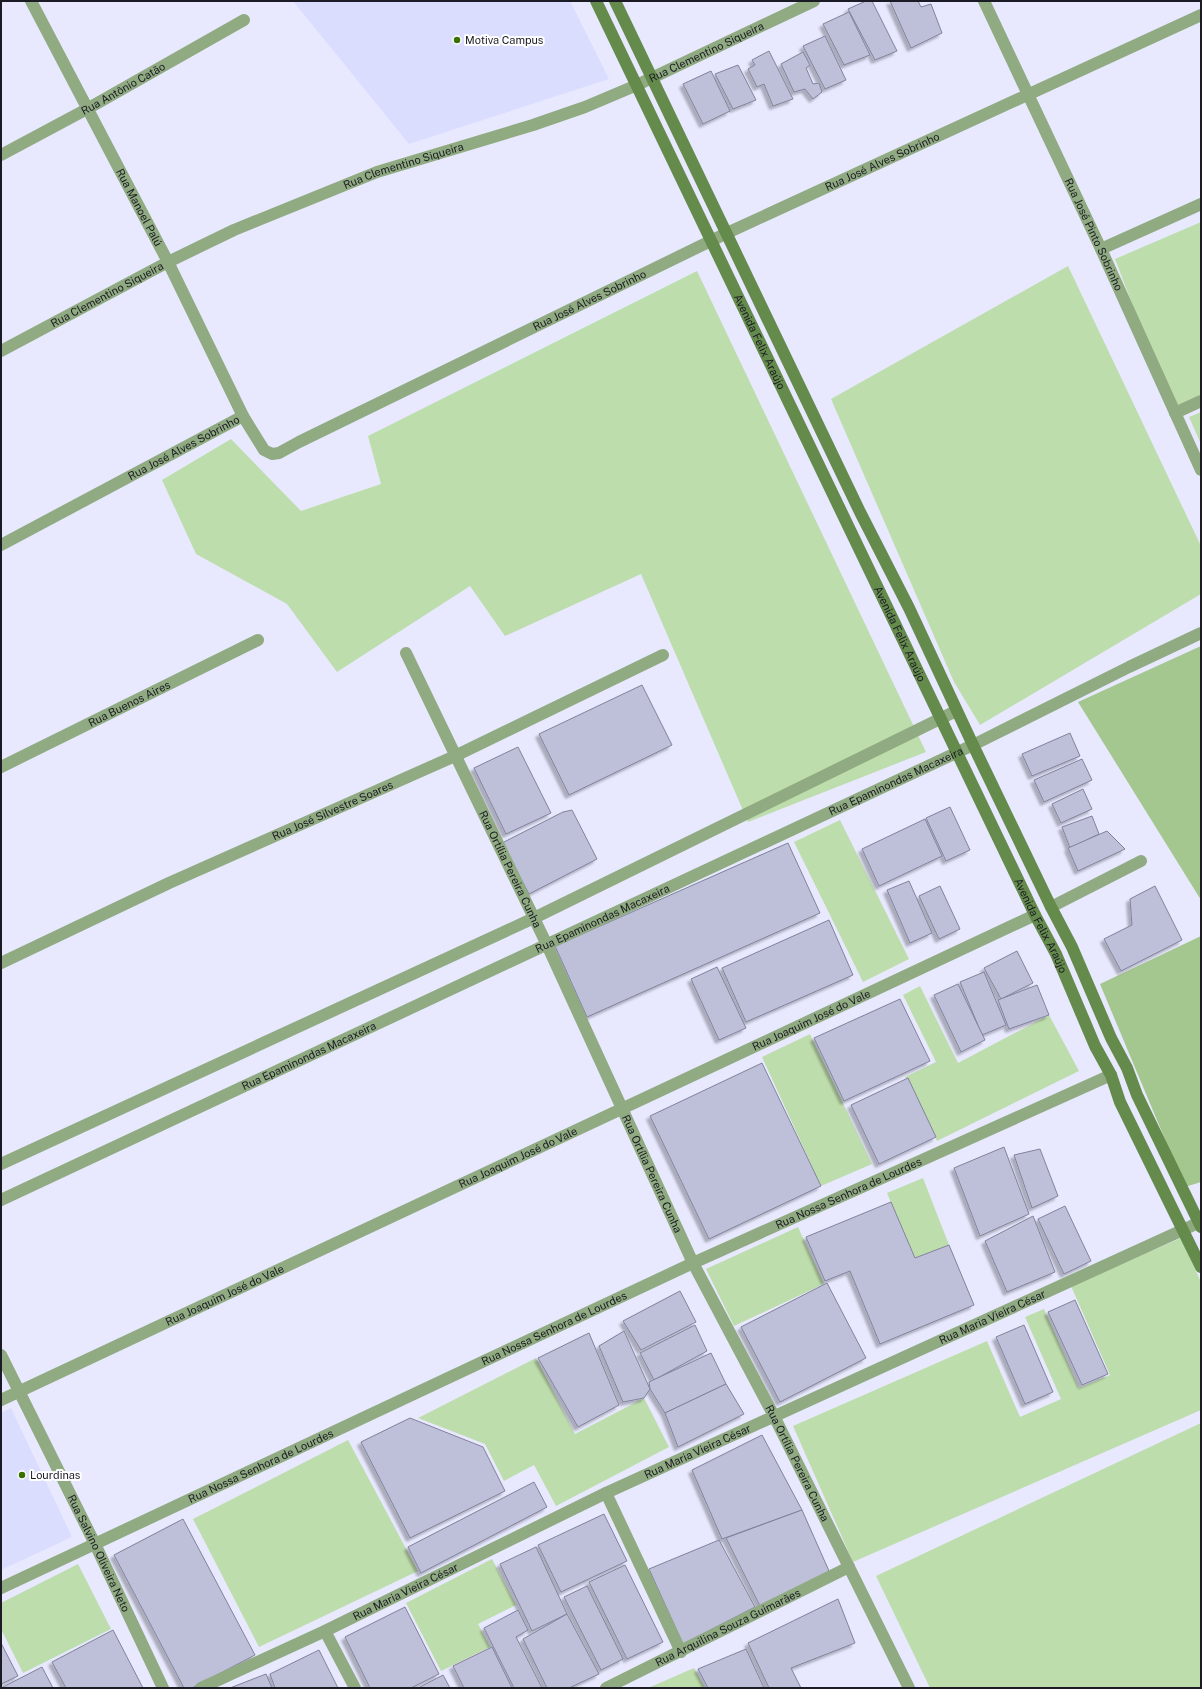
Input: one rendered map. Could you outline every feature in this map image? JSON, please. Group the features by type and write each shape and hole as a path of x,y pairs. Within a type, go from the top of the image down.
{"main road":[{"name":"Avenida Felix Araújo","path":"596,1 1035,915 1056,954 1095,1046 1110,1075 1120,1102 1201,1267"},
{"name":"Avenida Felix Araújo","path":"615,1 860,512 909,608 956,711 1051,907 1072,947 1111,1038 1127,1068 1137,1095 1200,1225"}],"street":[{"name":"Rua Manoel Palú","path":"31,1 168,262 243,416"},
{"name":"Rua Clementino Siqueira","path":"1,351 168,262 234,230 377,172 533,125 585,107 637,85 651,77 814,1"},
{"name":"Rua José Pinto Sobrinho","path":"984,1 1029,93 1201,470"},
{"name":"Rua José Alves Sobrinho","path":"1,545 243,416 264,450 272,454 279,453 727,233 1029,93 1201,16"},
{"name":"Rua Antônio Catão","path":"1,154 87,110 244,20"},
{"path":"1101,249 1201,204"},
{"path":"1175,413 1201,400"},
{"name":"Rua Epaminondas Macaxeira","path":"1,1200 973,745 1129,666 1201,633"},
{"name":"Rua Buenos Aires","path":"1,767 258,640"},
{"name":"Rua Ortília Pereira Cunha","path":"406,653 547,945 693,1263 774,1416 909,1688"},
{"name":"Rua José Silvestre Soares","path":"1,963 176,880 456,756 663,655"},
{"path":"1,1164 534,918 956,711"},
{"path":"1051,907 1141,861"},
{"name":"Rua Joaquim José do Vale","path":"1,1400 622,1107 1035,915"},
{"name":"Rua Nossa Senhora de Lourdes","path":"1,1588 693,1263 1110,1075"},
{"name":"Rua Maria Vieira César","path":"201,1688 325,1631 606,1493 1182,1230 1200,1225"},
{"name":"Rua Salvino Oliveira Neto","path":"1,1355 163,1688"},
{"path":"606,1493 681,1652"},
{"name":"Rua Arquilina Souza Guimarães","path":"606,1688 681,1652 849,1567"},
{"path":"325,1631 355,1688"}],"shaded area":[{"name":"Motiva Campus","path":"293,1 570,1 609,79 409,144"},
{"name":"Lourdinas","path":"11,1408 72,1537 1,1570 1,1413"}],"green space":[{"path":"1201,222 1201,400 1183,409 1167,395 1115,259"},
{"path":"1068,266 1201,546 1201,594 980,725 954,682 831,399"},
{"path":"697,271 926,752 748,822 641,574 505,636 470,586 337,672 287,604 196,554 162,480 231,439 301,511 381,484 368,436"},
{"path":"1201,412 1201,444 1189,417"},
{"path":"1201,646 1201,900 1078,702"},
{"path":"840,820 909,959 863,982 794,842"},
{"path":"1201,936 1201,1182 1185,1187 1100,984"},
{"path":"920,986 958,1063 1049,1015 1079,1071 937,1141 905,1077 936,1062 903,995"},
{"path":"810,1034 872,1164 821,1186 762,1057"},
{"path":"923,1178 949,1245 915,1258 887,1193"},
{"path":"798,1227 824,1284 734,1326 706,1269"},
{"path":"1181,1238 1201,1282 1201,1410 853,1562 793,1426 987,1341 1020,1417 1061,1399 1025,1317 1044,1309 1079,1388 1110,1375 1071,1286"},
{"path":"536,1358 575,1434 644,1398 669,1447 556,1506 534,1465 504,1481 485,1444 418,1418"},
{"path":"1201,1423 1201,1688 930,1688 876,1576"},
{"path":"348,1440 418,1571 259,1647 193,1519"},
{"path":"492,1559 516,1605 478,1624 490,1647 441,1671 406,1603"},
{"path":"78,1564 111,1629 23,1673 1,1629 1,1603"},
{"path":"694,1668 705,1688 648,1688"}],"building":[{"path":"866,1 872,1 897,51 875,60 848,9"},
{"path":"890,1 918,1 921,7 931,4 942,33 911,48"},
{"path":"849,12 870,55 844,65 823,24"},
{"path":"825,36 846,80 825,89 803,46"},
{"path":"769,51 793,99 773,106 764,84 757,87 748,69 755,65 752,60"},
{"path":"803,52 810,65 806,68 813,84 819,83 822,92 813,99 805,89 794,92 781,64"},
{"path":"738,65 756,100 733,109 715,74"},
{"path":"711,71 730,111 703,124 683,84"},
{"path":"642,685 672,745 569,795 539,734"},
{"path":"1070,733 1080,756 1032,776 1022,754"},
{"path":"518,747 551,813 506,834 474,768"},
{"path":"1082,759 1092,780 1044,802 1034,780"},
{"path":"1083,789 1092,809 1061,823 1052,804"},
{"path":"950,807 970,850 946,861 926,818"},
{"path":"572,810 597,859 529,894 502,843 563,812"},
{"path":"1092,816 1099,834 1070,848 1062,827"},
{"path":"925,819 942,856 879,886 862,849"},
{"path":"1107,831 1125,849 1078,871 1068,848"},
{"path":"788,843 820,913 587,1017 555,946"},
{"path":"909,881 932,933 910,943 887,890"},
{"path":"940,886 960,929 939,939 919,896"},
{"path":"1155,886 1182,940 1121,971 1104,939 1132,925 1130,899"},
{"path":"829,920 853,975 746,1022 722,968"},
{"path":"1017,951 1033,983 1001,999 984,968"},
{"path":"717,967 746,1028 719,1040 691,979"},
{"path":"984,972 1006,1025 982,1035 960,982"},
{"path":"958,984 985,1040 961,1052 934,995"},
{"path":"1037,985 1049,1015 1009,1029 998,1000"},
{"path":"900,999 930,1061 844,1101 814,1038"},
{"path":"762,1063 821,1186 709,1239 650,1116"},
{"path":"908,1078 936,1137 879,1164 851,1105"},
{"path":"1004,1147 1029,1214 980,1236 954,1168"},
{"path":"1040,1149 1058,1196 1032,1208 1014,1155"},
{"path":"891,1202 915,1258 949,1245 974,1305 880,1344 850,1271 825,1281 806,1237"},
{"path":"1065,1206 1091,1261 1064,1274 1038,1219"},
{"path":"1033,1216 1055,1272 1007,1292 985,1241"},
{"path":"827,1283 866,1358 780,1402 741,1327"},
{"path":"680,1291 696,1322 641,1350 623,1321"},
{"path":"1075,1300 1108,1374 1082,1385 1048,1312"},
{"path":"695,1325 707,1351 654,1380 640,1353"},
{"path":"1024,1325 1053,1392 1025,1404 996,1337"},
{"path":"624,1331 650,1389 644,1398 623,1402 599,1346"},
{"path":"589,1333 619,1405 578,1427 538,1358"},
{"path":"711,1353 726,1384 665,1413 650,1389 649,1382"},
{"path":"726,1384 744,1414 678,1447 665,1413"},
{"path":"410,1418 483,1447 505,1491 410,1538 361,1442"},
{"path":"762,1435 802,1510 722,1539 692,1470"},
{"path":"534,1482 547,1507 421,1573 408,1547"},
{"path":"802,1510 829,1571 761,1608 726,1538"},
{"path":"604,1514 627,1561 561,1592 538,1545"},
{"path":"183,1519 255,1655 192,1688 184,1688 114,1555"},
{"path":"719,1540 755,1607 683,1644 649,1569"},
{"path":"536,1547 567,1614 532,1631 500,1564"},
{"path":"625,1565 663,1642 627,1659 589,1582"},
{"path":"587,1586 623,1659 601,1670 564,1597"},
{"path":"838,1599 855,1643 791,1668 801,1688 769,1688 748,1643"},
{"path":"405,1607 439,1674 411,1688 370,1688 345,1637"},
{"path":"518,1610 528,1630 516,1637 542,1688 514,1688 484,1628"},
{"path":"567,1614 599,1674 569,1688 547,1688 523,1639"},
{"path":"113,1630 143,1688 66,1688 52,1662"},
{"path":"1,1643 18,1676 1,1684"},
{"path":"492,1647 512,1688 464,1688 453,1666"},
{"path":"746,1649 764,1688 708,1688 698,1669"},
{"path":"319,1650 338,1688 275,1688 270,1674"},
{"path":"42,1667 53,1688 1,1688"},
{"path":"266,1674 272,1688 230,1688"},
{"path":"443,1675 450,1688 418,1688"}],"place":[{"name":"Motiva Campus","path":"457,40"},
{"name":"Lourdinas","path":"22,1475"}]}
